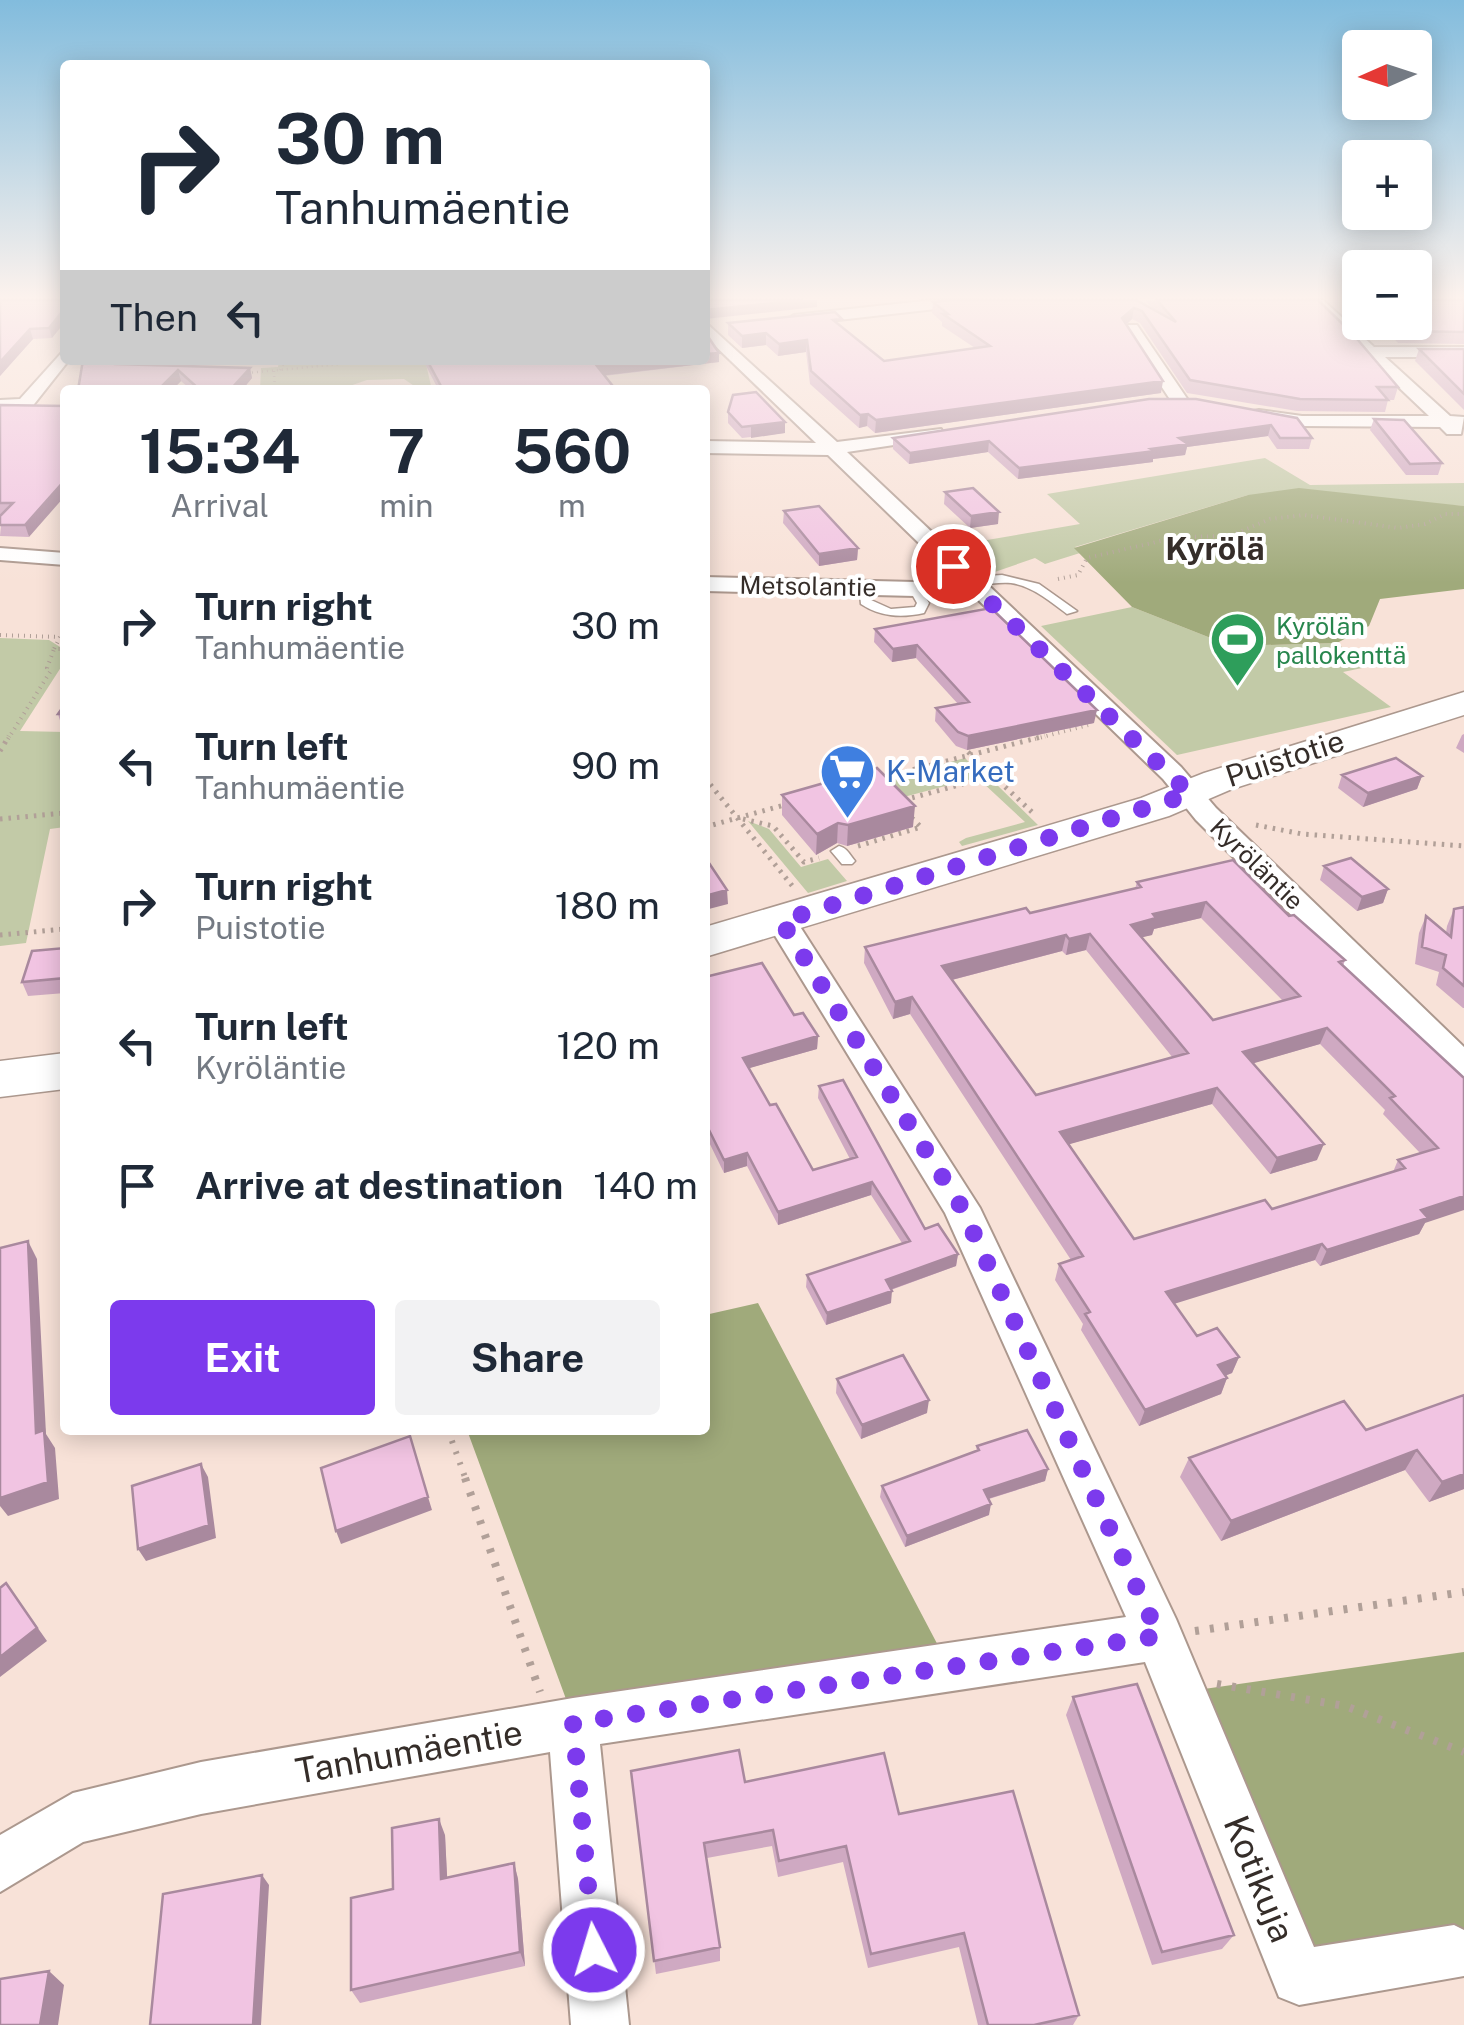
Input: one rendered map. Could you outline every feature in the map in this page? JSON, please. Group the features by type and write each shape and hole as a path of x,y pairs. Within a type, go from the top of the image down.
{"street":[{"path":"0,405 25,404 33,394"},
{"name":"Kyröläntie","path":"776,394 1460,1058"},
{"path":"1147,401 1186,400 1182,394"},
{"path":"1422,394 1455,422 1464,440"},
{"path":"1246,412 1302,422 1455,422"},
{"path":"710,447 830,450 948,431"},
{"path":"0,554 60,559"},
{"name":"Metsolantie","path":"710,584 915,589 970,581"},
{"name":"Puistotie","path":"710,941 1190,794 1218,780 1464,702"},
{"path":"797,916 962,1208 1168,1657"},
{"path":"0,1079 60,1072"},
{"name":"Tanhumäentie","path":"0,1865 74,1819 201,1788 562,1725 1168,1657"},
{"name":"Kotikuja","path":"1168,1657 1299,1977 1454,1953"},
{"path":"562,1725 600,2025"}],"lane":[{"path":"970,581 1004,576 1034,584 1071,611"}],"path":[{"path":"1034,584 1078,575 1088,558 1178,537 1230,536 1270,519 1319,516 1398,528 1425,524 1445,514 1464,514"},
{"path":"0,636 60,637 47,668 50,672 0,751"},
{"path":"54,648 60,649"},
{"path":"885,791 874,780 968,752 1100,722"},
{"path":"968,752 1057,836"},
{"path":"738,818 773,826 804,862 843,856 921,828 896,802 992,776"},
{"path":"710,784 738,818 797,916"},
{"path":"710,826 789,804"},
{"path":"0,819 60,814"},
{"path":"1248,822 1302,834 1464,846"},
{"path":"0,936 60,930"},
{"path":"450,1435 562,1725"},
{"path":"1168,1657 1464,1592"},
{"path":"1168,1657 1344,1706 1464,1752"}],"green space":[{"path":"1265,458 1310,485 1464,483 1464,506 1248,495 1075,547 1080,553 1045,564 1035,558 986,575 958,545 1080,524 1047,494"},
{"path":"1299,488 1464,506 1464,589 1380,599 1369,626 1337,643 1231,646 1132,607 1074,548 1248,495"},
{"name":"Kyrölän pallokenttä","path":"1132,607 1231,646 1337,643 1367,667 1343,672 1391,707 1177,755 1041,626"},
{"path":"0,638 49,640 60,647 60,669 20,731 60,732 60,828 50,829 26,943 0,946"},
{"path":"965,758 983,776 900,798 883,780"},
{"path":"991,779 1038,825 962,846 959,842 966,838 1025,822 982,782"},
{"path":"748,821 769,829 801,867 828,859 847,881 808,893"},
{"path":"758,1303 942,1653 566,1699 469,1435 710,1435 710,1314"},
{"path":"1464,1652 1464,1946 1317,1952 1204,1689"}],"building":[{"path":"758,394 785,422 742,427 728,412 733,395"},
{"path":"837,394 1064,394 876,420 868,414 860,415"},
{"path":"1274,394 1383,394 1388,400 1300,399"},
{"path":"1149,399 1196,399 1297,418 1312,438 1280,438 1271,425 1179,438 1188,444 1151,449 1155,451 1019,468 989,441 910,453 893,438"},
{"path":"0,405 60,406 60,486 25,525 0,525 0,516 13,503 0,503"},
{"path":"1374,419 1404,420 1442,463 1410,464"},
{"path":"973,488 999,512 971,516 945,492"},
{"path":"819,506 858,548 819,554 784,511"},
{"path":"991,608 1097,710 968,736 958,732 936,708 969,702 917,645 893,649 875,629"},
{"path":"1396,758 1422,776 1368,793 1342,775"},
{"path":"877,768 915,806 848,825 838,823 817,834 782,795"},
{"path":"1351,858 1388,889 1362,897 1324,866"},
{"path":"1233,860 1289,916 1294,915 1345,960 1339,962 1464,1078 1464,1196 1421,1210 1428,1218 1327,1250 1322,1244 1166,1292 1197,1336 1217,1328 1239,1357 1218,1365 1227,1378 1145,1410 1059,1264 1083,1256 912,997 895,1002 865,947 1026,908 1030,913 1141,887 1137,882","holes":["1206,902 1300,996 1213,1020 1131,925 1156,918 1153,914","1090,934 1188,1053 1036,1095 942,966 1066,935 1069,939","1327,1028 1395,1096 1390,1098 1438,1148 1398,1160 1405,1168 1272,1209 1265,1200 1134,1239 1060,1132 1217,1088 1277,1158 1324,1144 1243,1052"]},
{"path":"710,864 727,890 710,895"},
{"path":"1464,907 1464,986 1443,968 1446,955 1422,947 1426,916 1451,937 1454,909"},
{"path":"60,948 60,978 22,982 32,951"},
{"path":"762,963 794,1015 803,1013 818,1036 743,1058 770,1105 776,1104 813,1170 857,1157 819,1086 843,1080 925,1229 938,1224 958,1254 886,1280 892,1291 827,1313 807,1275 910,1241 872,1182 778,1212 747,1153 724,1160 710,1132 710,976"},
{"path":"28,1241 36,1433 44,1430 48,1482 0,1498 0,1248"},
{"path":"903,1355 929,1400 862,1425 837,1379"},
{"path":"1464,1395 1464,1474 1442,1482 1417,1450 1231,1521 1189,1458 1344,1401 1366,1430"},
{"path":"1027,1430 1048,1469 984,1490 991,1504 907,1536 882,1486 979,1450 977,1446"},
{"path":"410,1436 428,1497 336,1531 321,1468"},
{"path":"201,1464 209,1525 138,1549 132,1486"},
{"path":"6,1583 37,1628 0,1657 0,1588"},
{"path":"1137,1684 1234,1935 1162,1952 1073,1697"},
{"path":"739,1750 745,1782 884,1753 899,1814 1013,1791 1079,2015 1034,2025 988,2025 964,1933 871,1954 846,1846 779,1861 773,1830 704,1843 720,1947 654,1961 631,1771"},
{"path":"439,1819 441,1879 514,1863 520,1952 351,1990 351,1898 393,1889 392,1828"},
{"path":"262,1875 253,2025 150,2025 163,1894"},
{"path":"49,1971 40,2025 0,2025 0,1979"}],"place":[{"name":"Kyrölän pallokenttä","path":"1237,689"},
{"name":"K-Market","path":"847,821"}],"district":[{"name":"Kyrölä","path":"1215,549"}],"route":[{"path":"594,1950 573,1723 955,1670 1159,1636 962,1208 781,921 1190,794 953,566"}]}
